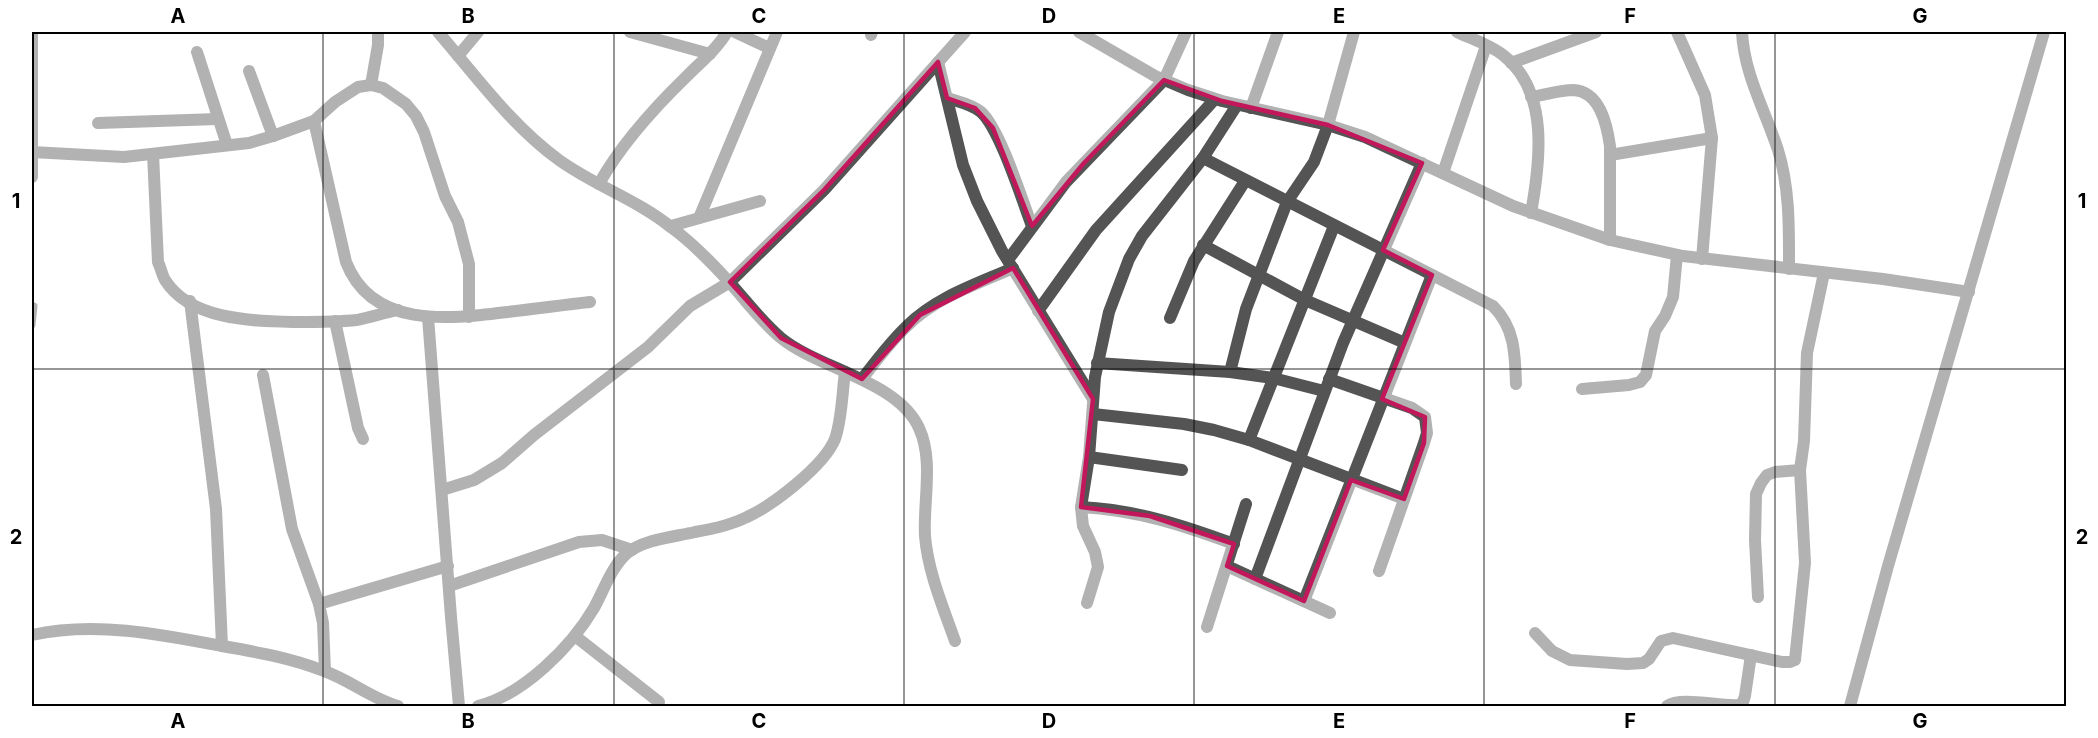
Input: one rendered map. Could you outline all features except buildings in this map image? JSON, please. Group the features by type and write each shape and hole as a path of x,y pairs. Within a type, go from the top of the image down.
{"street":[{"path":"32,32 32,177"},
{"path":"370,85 378,45 378,32"},
{"path":"438,32 510,116 536,142 567,165 671,226 730,282 781,338 816,359 862,380 899,402 910,412 924,442 926,460 925,535 928,555 955,641"},
{"path":"458,56 478,32"},
{"path":"630,32 710,54"},
{"path":"599,184 630,139 710,54 727,32"},
{"path":"735,32 770,48"},
{"path":"699,218 777,32"},
{"path":"442,490 474,480 502,464 534,435 648,347 690,306 730,282 824,190 965,32"},
{"path":"1079,32 1164,80 1215,99 1328,125 1365,137 1513,206 1610,240 1702,259 1883,279 1969,292"},
{"path":"862,380 894,339 920,315 1010,264 1032,226 1084,162 1164,80 1186,32"},
{"path":"1251,108 1278,32"},
{"path":"1230,372 1257,276 1287,202 1314,162 1328,125 1354,32"},
{"path":"1457,32 1502,55 1511,63 1531,97 1540,143 1531,213"},
{"path":"1511,63 1596,32"},
{"path":"1677,32 1705,95 1712,138 1702,259"},
{"path":"1742,32 1746,66 1778,150 1785,177 1789,216 1789,269"},
{"path":"1850,706 1888,566 2044,32"},
{"path":"1443,173 1486,46"},
{"path":"197,52 227,145"},
{"path":"938,62 969,184 1010,264 1093,399"},
{"path":"249,71 273,136"},
{"path":"32,152 124,157 249,143 314,121 358,87 370,85 383,88 405,104 416,116 424,132 433,164 458,222 467,252 470,275 469,316"},
{"path":"1531,97 1573,90 1588,95 1601,111 1608,131 1610,155 1610,240"},
{"path":"947,98 975,108 983,114 993,128 1032,226"},
{"path":"1038,311 1096,230 1215,99"},
{"path":"1087,603 1098,567 1095,552 1083,526 1081,507 1089,457 1097,363 1109,312 1129,259 1142,236 1203,158 1237,105"},
{"path":"98,123 218,119"},
{"path":"314,121 339,239 351,275 359,288 371,297 414,316 428,317 469,316 590,302"},
{"path":"1610,155 1712,138"},
{"path":"153,154 158,262 165,279 175,291 190,302 229,318 258,321 357,320 398,310"},
{"path":"1203,158 1334,226 1483,299 1507,322 1513,341 1516,384"},
{"path":"1255,579 1324,391 1422,163"},
{"path":"1170,318 1182,286 1203,245 1245,181"},
{"path":"671,226 759,201"},
{"path":"1249,440 1334,226"},
{"path":"1203,245 1305,300 1405,343"},
{"path":"1581,388 1629,385 1640,381 1646,375 1655,331 1670,307 1673,297 1677,255"},
{"path":"1535,633 1552,651 1580,662 1643,663 1649,659 1661,641 1673,638 1751,655 1790,662 1795,660 1805,550 1800,470 1804,441 1807,353 1824,273"},
{"path":"1304,601 1432,275"},
{"path":"190,302 216,509 222,646"},
{"path":"428,317 459,706"},
{"path":"335,321 358,428 363,439"},
{"path":"1097,363 1230,372 1273,378 1324,391"},
{"path":"478,706 506,695 526,682 560,653 575,636 595,606 619,562 632,550 649,543 714,528 749,516 810,472 830,449 836,437 845,372"},
{"path":"263,375 292,529 319,604 323,622 326,671"},
{"path":"1329,379 1412,408 1425,417 1427,433 1379,571"},
{"path":"1093,414 1184,424 1249,440 1404,500"},
{"path":"1089,457 1182,470"},
{"path":"1758,597 1755,540 1756,494 1767,475 1800,470"},
{"path":"1207,627 1246,504"},
{"path":"1081,507 1150,516 1234,544"},
{"path":"449,586 579,542 602,540 632,550"},
{"path":"319,604 448,566"},
{"path":"1227,566 1330,613"},
{"path":"32,635 56,630 82,629 143,632 264,654 326,671 345,679 374,701 398,706"},
{"path":"575,636 659,702"},
{"path":"1668,706 1682,702 1739,705 1745,696 1751,655"}],"lane":[{"path":"32,326 34,306"}],"highlighted area":[{"path":"938,62 947,98 975,108 993,128 1032,226 1084,163 1164,80 1222,101 1328,125 1422,163 1383,250 1432,275 1382,399 1425,417 1424,443 1404,499 1351,480 1304,601 1227,566 1234,544 1150,516 1081,507 1093,399 1013,268 920,315 862,379 781,338 730,282 824,190"}]}
